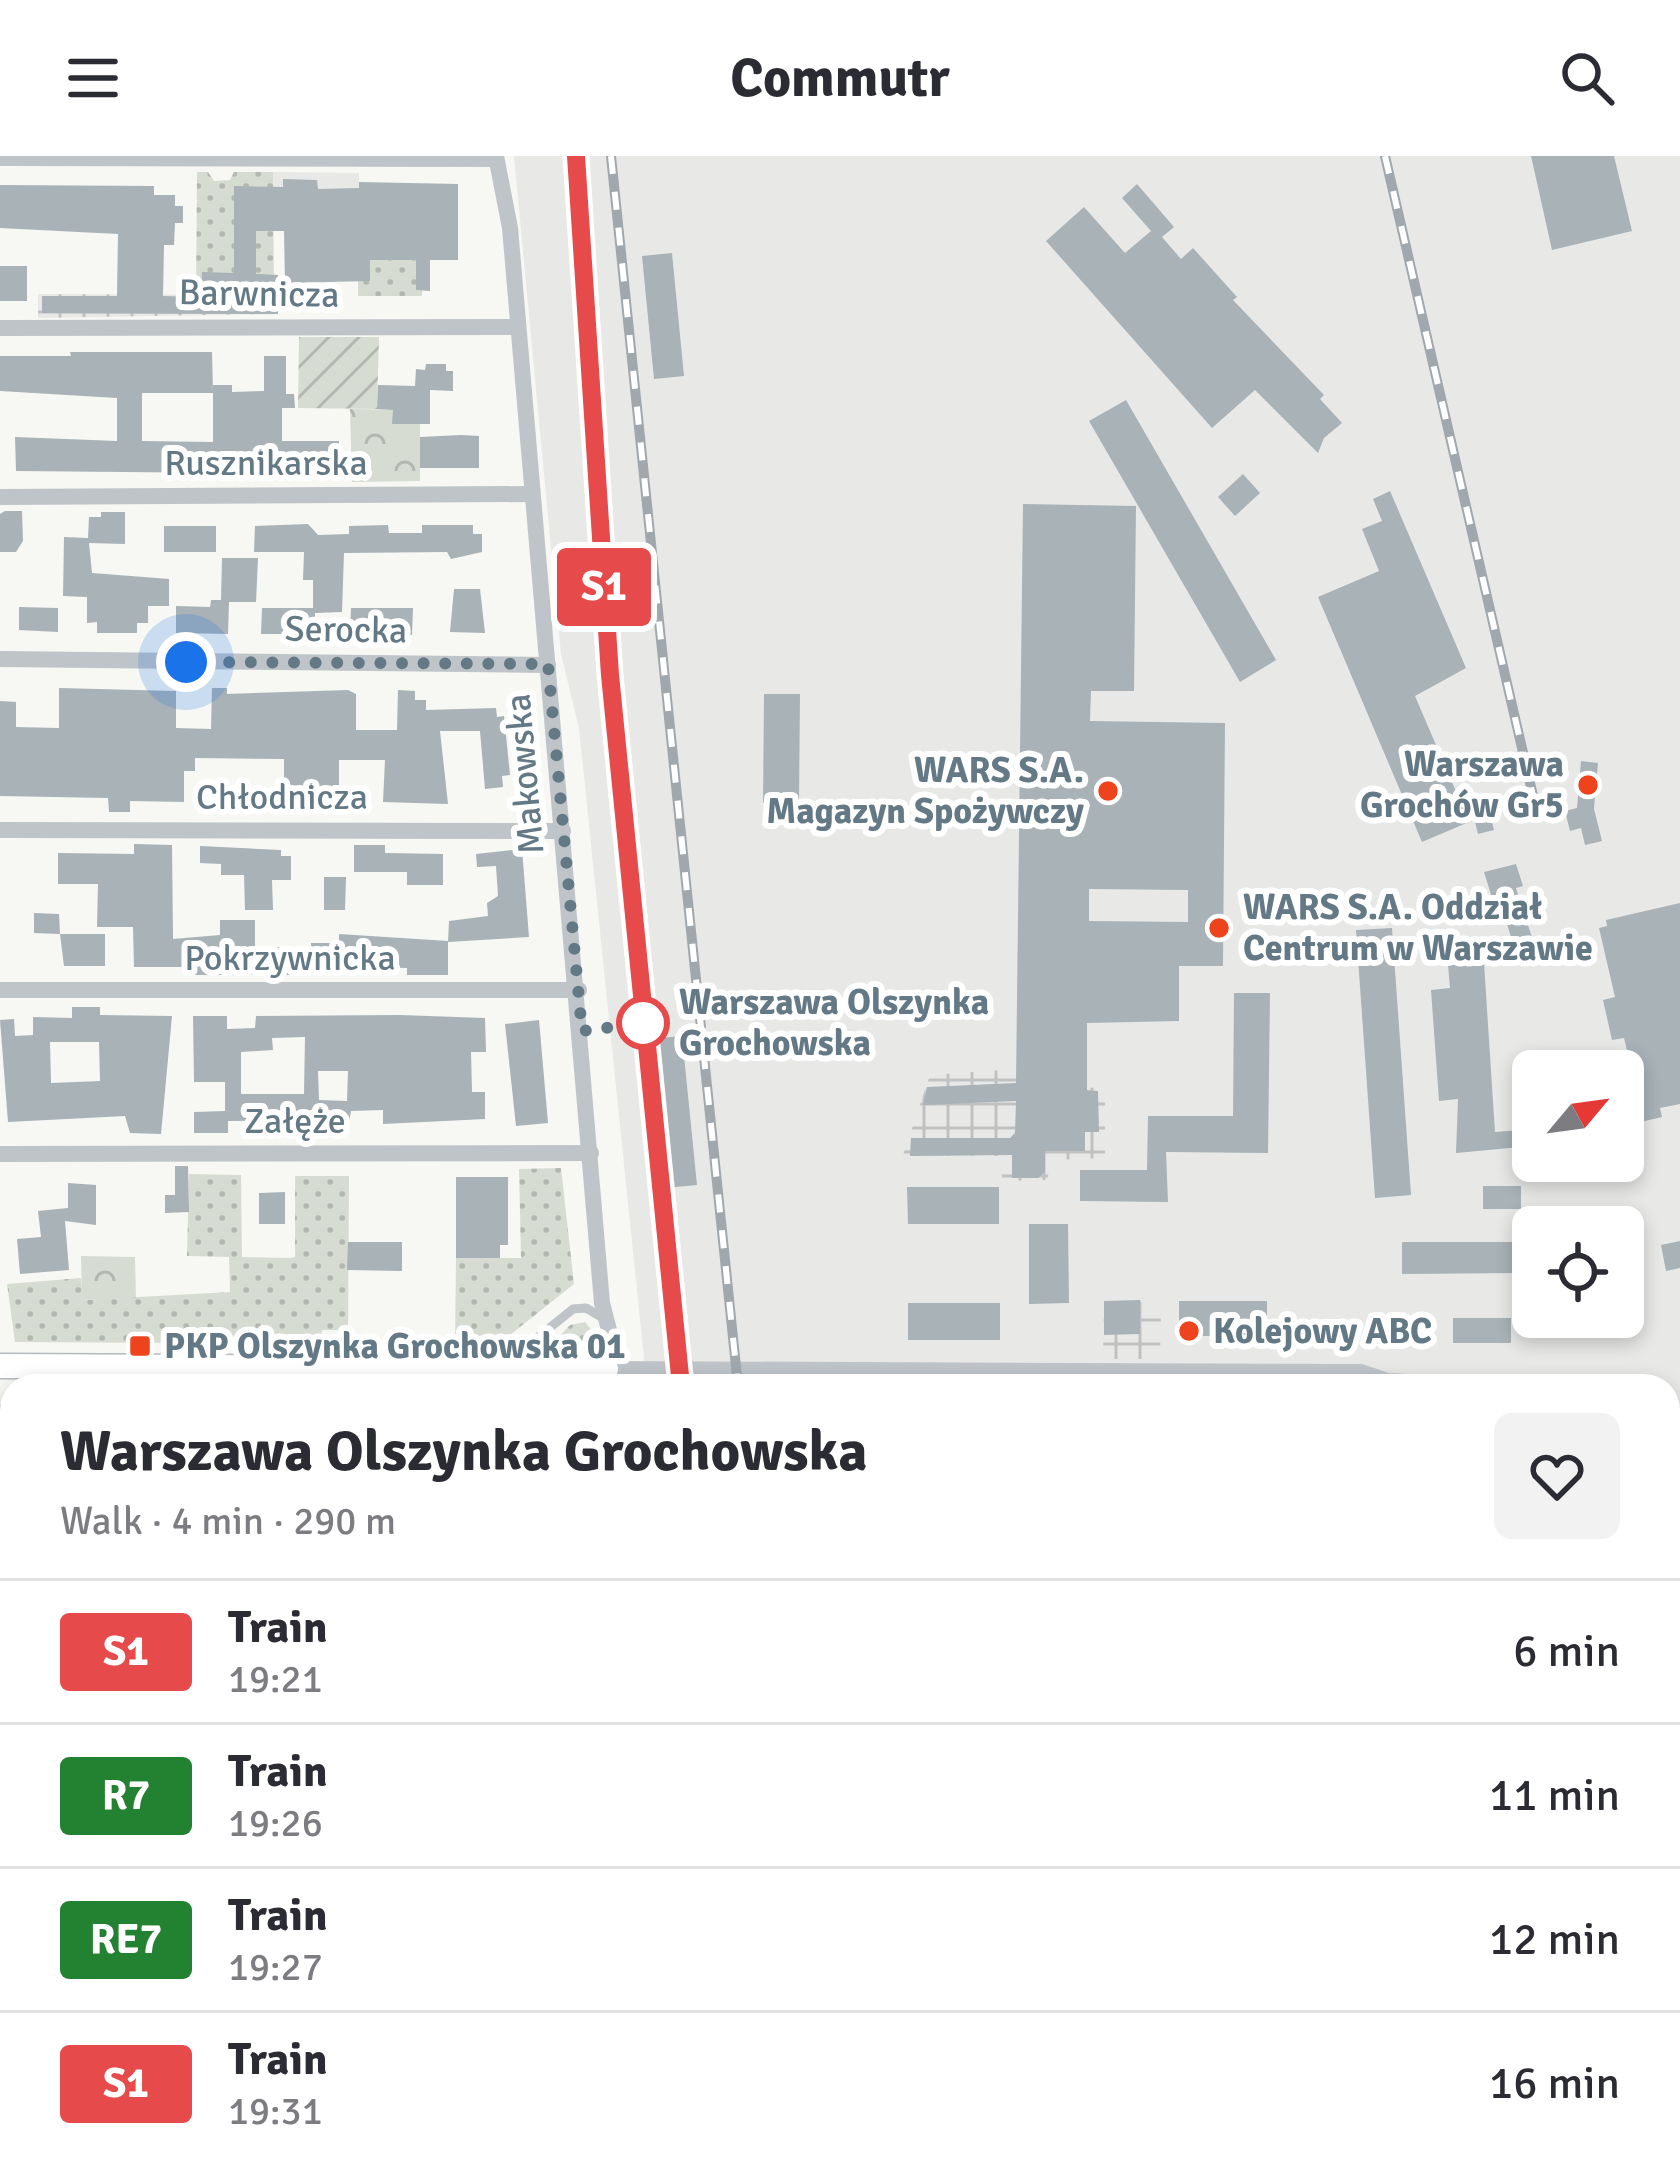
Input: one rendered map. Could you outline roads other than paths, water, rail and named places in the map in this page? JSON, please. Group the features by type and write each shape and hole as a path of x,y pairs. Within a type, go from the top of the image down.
{"street":[{"path":"0,158 496,157"},
{"name":"Makowska","path":"496,157 510,228 579,990 602,1303 609,1323 607,1374"},
{"name":"Barwnicza","path":"0,328 518,326"},
{"name":"Rusznikarska","path":"0,497 532,494"},
{"name":"Serocka","path":"0,659 548,664"},
{"name":"Chłodnicza","path":"0,830 563,831"},
{"name":"Pokrzywnicka","path":"0,990 579,990"},
{"name":"Załęże","path":"0,1154 591,1153"},
{"path":"0,1366 490,1367 572,1374"},
{"path":"1059,1374 1366,1374"}],"lane":[{"path":"490,1367 517,1357 573,1309 586,1308 609,1323"}],"railway":[{"path":"576,156 610,675 680,1374"},
{"path":"611,156 737,1374"},
{"path":"1385,156 1537,813"}],"train":[{"name":"S1","path":"576,156 610,675 680,1374"}],"place":[{"name":"Warszawa Grochów Gr5","path":"1588,785"},
{"name":"WARS S.A. Magazyn Spożywczy","path":"1108,791"},
{"name":"WARS S.A. Oddział Centrum w Warszawie","path":"1219,928"},
{"name":"Warszawa Olszynka Grochowska","path":"643,1023"},
{"name":"Kolejowy ABC","path":"1189,1331"},
{"name":"PKP Olszynka Grochowska 01","path":"140,1346"}]}
